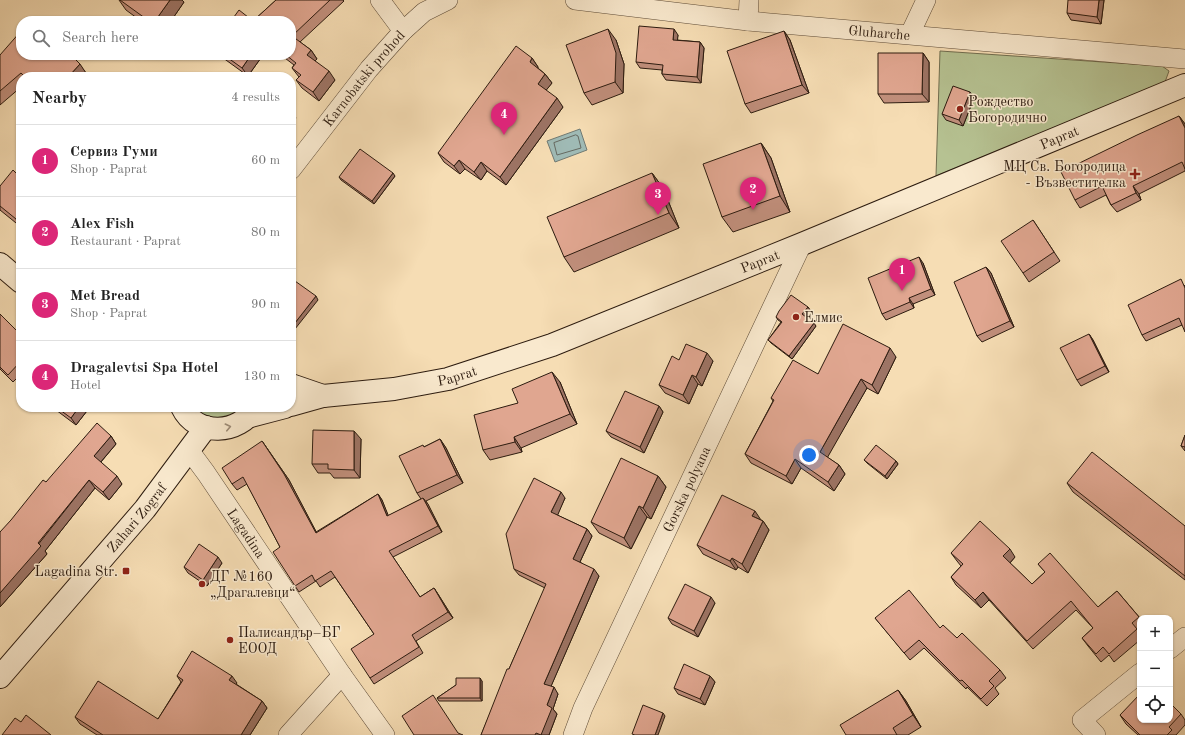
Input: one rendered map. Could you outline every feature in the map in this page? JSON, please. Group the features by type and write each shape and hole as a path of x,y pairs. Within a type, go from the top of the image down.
{"main road":[{"name":"Paprat","path":"296,404 323,396 394,389 448,379 552,345 802,244 1185,85"},
{"path":"0,264 16,278"},
{"name":"Paprat","path":"296,387 323,396"},
{"path":"184,412 194,422 206,428 217,429 228,428 238,424 251,412"},
{"name":"Zahari Zograf","path":"0,677 145,509 206,428"}],"street":[{"path":"380,0 403,31"},
{"name":"Karnobatski prohod","path":"296,164 369,69 403,31 424,12 448,0"},
{"name":"Gluharche","path":"575,0 748,21 1185,59"},
{"path":"748,21 749,0"},
{"path":"910,34 926,0"},
{"name":"Gorska polyana","path":"573,735 583,708 802,244"},
{"name":"Lagadina","path":"189,450 342,675 385,735"},
{"path":"1173,648 1185,638"},
{"path":"288,735 342,675"},
{"path":"1096,735 1082,720 1137,675"}],"green space":[{"path":"940,51 1162,66 1169,71 1165,82 936,176"},
{"path":"199,412 236,412 225,419 205,417"}],"water":[{"path":"580,129 587,150 555,162 547,141"}],"building":[{"path":"120,0 170,0 159,16 142,16"},
{"path":"276,0 330,0 296,32 296,16 258,16"},
{"path":"1068,0 1099,0 1097,17 1067,13"},
{"path":"239,10 247,16 235,16"},
{"path":"639,26 674,29 673,40 700,42 697,77 662,74 663,65 636,62"},
{"path":"608,29 616,53 615,82 584,93 566,45"},
{"path":"784,31 802,85 745,104 727,51"},
{"path":"16,37 16,60 76,60 80,64 73,72 16,72 16,77 0,91 0,55"},
{"path":"296,39 311,50 307,55 329,71 313,92 296,80 301,75 292,68 296,63 292,60 296,60"},
{"path":"516,46 532,58 530,62 545,74 538,84 557,98 500,177 481,162 474,172 459,160 454,166 438,153"},
{"path":"878,53 923,53 922,94 878,94"},
{"path":"231,60 248,60 242,68"},
{"path":"953,86 970,92 959,120 942,114"},
{"path":"1179,116 1185,128 1185,169 1182,162 1133,186 1136,193 1111,205 1102,186 1075,200 1061,172"},
{"path":"761,143 780,196 722,217 703,164"},
{"path":"360,149 393,173 372,201 339,177"},
{"path":"13,170 16,173 16,219 0,206 0,186"},
{"path":"652,173 669,213 564,257 547,217"},
{"path":"1033,220 1054,252 1023,273 1001,241"},
{"path":"919,257 931,289 909,298 910,302 882,314 868,278"},
{"path":"986,267 1010,321 977,336 954,282"},
{"path":"1181,279 1185,288 1185,332 1179,318 1142,335 1128,305"},
{"path":"296,282 316,296 296,322"},
{"path":"791,295 808,307 802,314 814,323 789,356 768,340 782,322 776,317"},
{"path":"0,314 16,330 16,366 8,375 0,367"},
{"path":"843,324 890,348 872,385 861,379 820,452 839,465 828,482 795,459 786,476 745,454 774,400 771,398 793,360 818,374"},
{"path":"1089,334 1105,366 1077,380 1060,348"},
{"path":"686,344 707,353 696,377 692,375 683,395 659,385 672,356 679,360"},
{"path":"552,372 570,414 514,437 515,442 483,450 474,415 518,403 512,389"},
{"path":"625,391 659,406 640,447 606,431"},
{"path":"63,412 75,412 71,418"},
{"path":"97,423 111,436 94,456 117,476 103,492 89,480 38,543 41,546 0,593 0,532 43,480 46,482"},
{"path":"313,430 354,431 354,470 328,469 328,464 312,464"},
{"path":"1185,435 1185,447 1181,446"},
{"path":"440,439 457,475 417,493 399,456 423,445 424,447"},
{"path":"262,441 284,474 316,533 378,494 387,516 423,498 438,526 389,551 420,597 434,588 448,612 412,635 419,647 370,678 351,649 374,634 331,571 315,581 312,575 295,586 273,552 280,547 243,477 232,484 222,468"},
{"path":"876,445 896,461 885,476 864,460"},
{"path":"1092,452 1185,526 1185,576 1067,483"},
{"path":"621,458 658,476 643,508 639,506 624,538 591,522"},
{"path":"534,478 561,492 551,512 587,529 573,559 594,569 544,684 554,687 547,705 552,708 541,735 536,733 535,735 481,735 507,669 509,669 546,584 514,569 506,534"},
{"path":"722,495 755,511 752,516 763,521 742,564 732,558 730,561 697,545"},
{"path":"980,521 1010,549 1003,556 1032,584 1045,572 1038,564 1050,553 1098,607 1117,591 1137,615 1137,619 1132,623 1137,629 1109,654 1103,647 1096,654 1082,638 1093,628 1071,601 1027,641 983,592 975,600 951,577 963,564 951,553"},
{"path":"199,544 218,557 203,580 184,567"},
{"path":"685,584 711,597 694,631 668,618"},
{"path":"909,590 940,628 943,625 957,638 962,633 1000,670 989,681 994,686 981,699 962,680 960,681 919,640 904,653 875,618"},
{"path":"192,651 232,676 229,680 262,701 241,735 103,735 75,717 98,681 158,719 183,680 177,676"},
{"path":"684,664 710,676 700,699 674,688"},
{"path":"456,678 480,678 480,698 437,698 456,685"},
{"path":"898,690 913,715 893,728 897,735 846,735 840,725"},
{"path":"433,695 458,733 463,735 414,735 402,716"},
{"path":"1137,697 1137,723 1173,723 1169,727 1172,730 1167,735 1140,735 1120,715"},
{"path":"643,705 663,713 655,735 632,734"},
{"path":"1173,706 1181,714 1173,723"},
{"path":"26,715 51,735 2,735 15,718 21,722"}],"place":[{"name":"Рождество Богородично","path":"960,109"},
{"name":"Dragalevtsi Spa Hotel","path":"504,135"},
{"name":"МЦ Св. Богородица - Възвестителка","path":"1135,174"},
{"name":"Alex Fish","path":"753,210"},
{"name":"Met Bread","path":"658,215"},
{"name":"Сервиз Гуми","path":"902,291"},
{"name":"Елмис","path":"796,317"},
{"name":"Lagadina Str.","path":"126,571"},
{"name":"ДГ №160 „Драгалевци“","path":"202,584"},
{"name":"Палисандър–БГ ЕООД","path":"230,640"}]}
